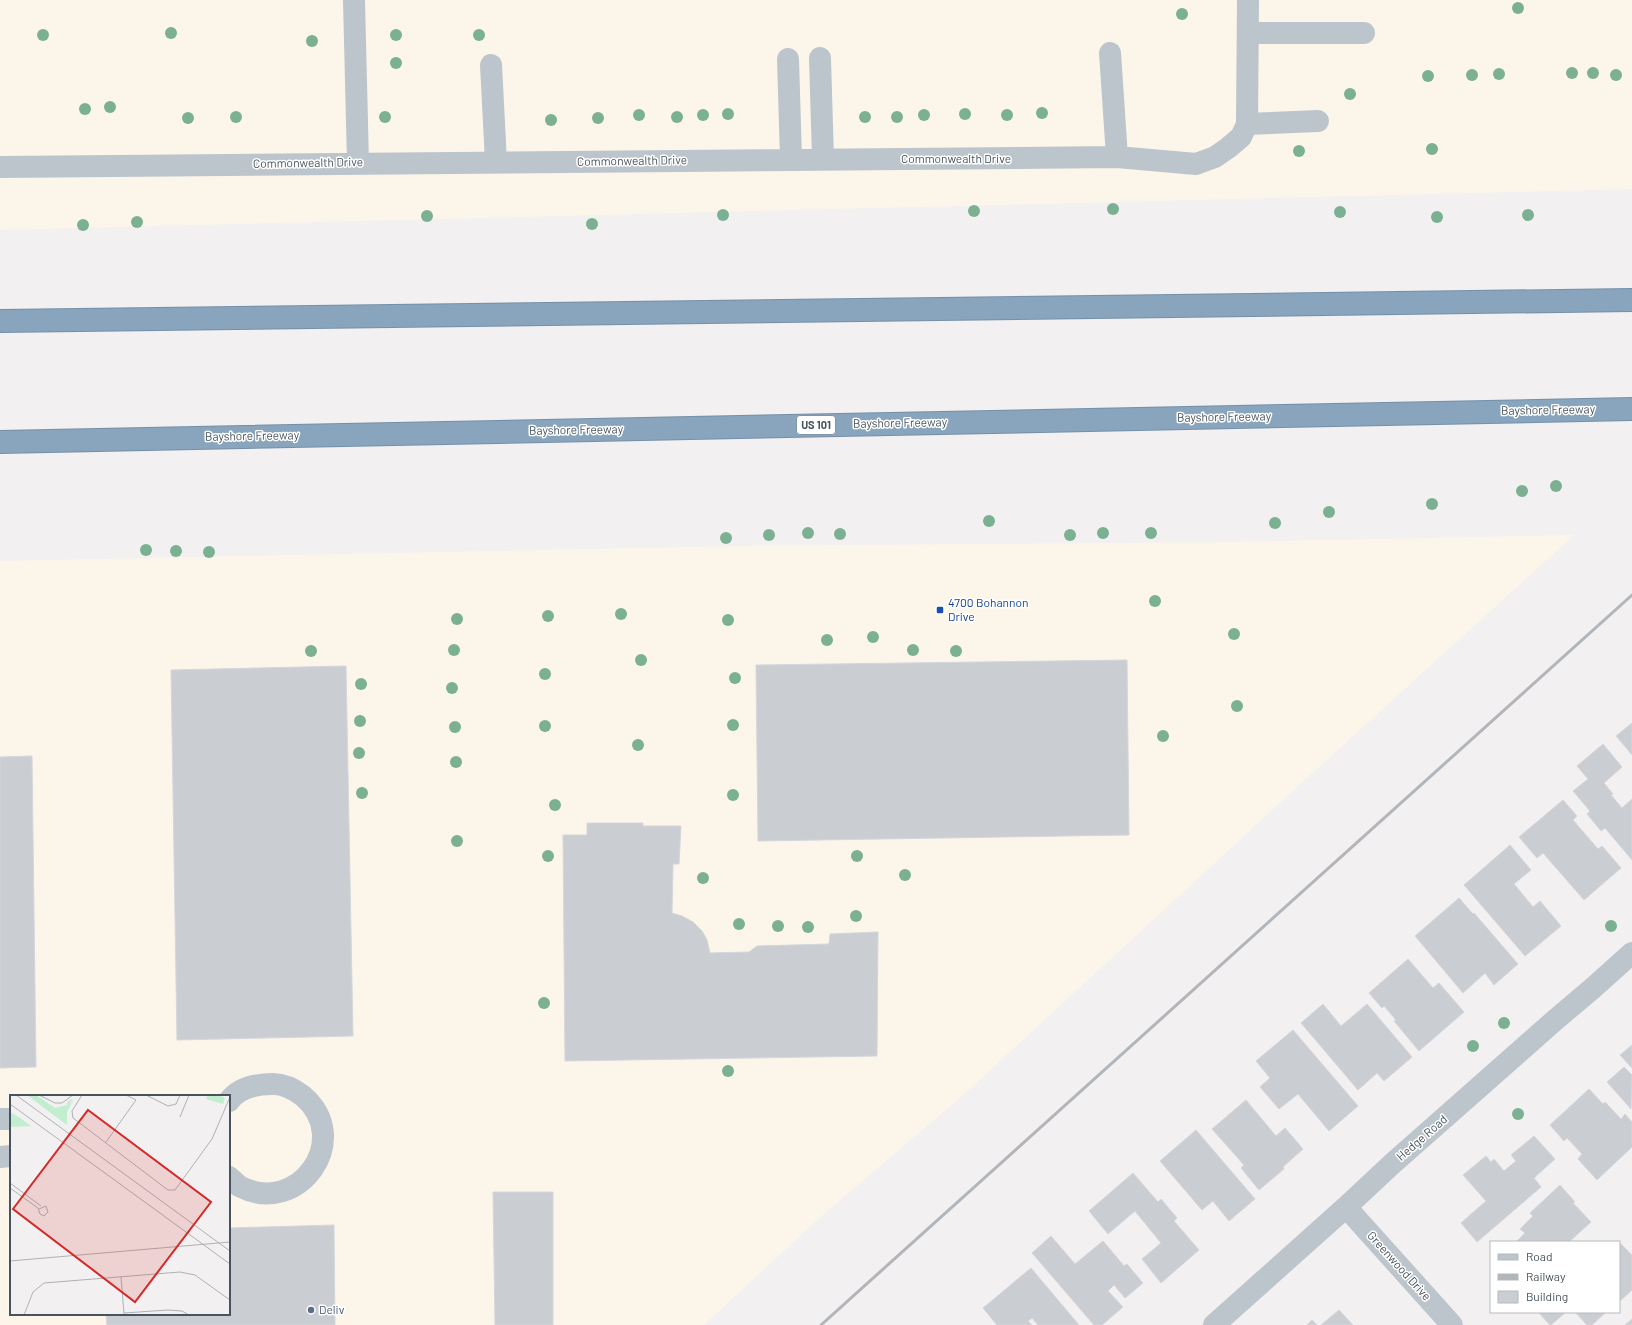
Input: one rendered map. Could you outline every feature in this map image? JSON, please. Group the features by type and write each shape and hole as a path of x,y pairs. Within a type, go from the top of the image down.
{"highway":[{"path":"0,321 1632,300"},
{"name":"Bayshore Freeway","path":"0,442 1632,408"}],"street":[{"path":"354,0 358,163"},
{"path":"1248,0 1247,124 1318,121"},
{"path":"1248,33 1364,33"},
{"path":"1110,53 1117,157"},
{"path":"820,58 823,159"},
{"path":"788,59 791,159"},
{"path":"492,65 496,162"},
{"name":"Commonwealth Drive","path":"0,167 1117,157 1196,164 1215,158 1228,148 1241,137 1247,124"},
{"name":"Hedge Road","path":"1214,1325 1392,1164 1632,952"},
{"path":"230,1100 233,1095 256,1084 280,1084 296,1090 312,1104 322,1123 324,1141 319,1160 305,1179 283,1191 262,1193 241,1187 230,1178"},
{"name":"Greenwood Drive","path":"1346,1207 1452,1325"}],"shaded area":[{"path":"0,0 1632,0 1632,189 0,230"},
{"path":"1574,535 1308,777 962,1096 826,1212 704,1325 0,1325 0,561 739,546 1230,542"}],"building":[{"path":"1127,660 1129,835 758,841 756,665"},
{"path":"346,666 353,1036 177,1040 171,670"},
{"path":"1632,723 1632,755 1616,736"},
{"path":"1603,744 1622,767 1604,783 1613,794 1611,795 1622,808 1632,799 1632,860 1605,828 1601,831 1587,814 1590,811 1573,791 1588,779 1577,766"},
{"path":"32,756 36,1067 0,1068 0,757"},
{"path":"1563,800 1577,816 1573,820 1598,849 1602,846 1621,868 1584,900 1543,853 1537,858 1519,837"},
{"path":"587,823 643,823 643,826 681,826 679,864 673,864 672,913 693,922 702,931 707,940 710,953 749,952 757,946 829,944 830,934 878,932 877,1056 565,1061 563,835 587,835"},
{"path":"1510,845 1531,870 1514,884 1533,907 1540,901 1561,926 1525,956 1464,885"},
{"path":"1459,898 1518,964 1494,985 1485,973 1463,993 1415,936"},
{"path":"1408,959 1433,988 1439,983 1464,1012 1419,1051 1394,1021 1396,1020 1384,1006 1382,1008 1369,993"},
{"path":"1323,1004 1341,1026 1367,1004 1412,1057 1384,1081 1377,1073 1358,1090 1301,1023"},
{"path":"1293,1030 1358,1106 1329,1131 1298,1094 1279,1109 1260,1087 1270,1078 1256,1061"},
{"path":"1632,1045 1632,1068 1620,1055"},
{"path":"1624,1067 1632,1075 1631,1109 1607,1082"},
{"path":"1589,1089 1603,1104 1605,1102 1621,1119 1625,1114 1632,1122 1632,1147 1597,1180 1578,1159 1582,1154 1567,1138 1564,1141 1550,1125"},
{"path":"1246,1100 1276,1136 1285,1128 1303,1149 1283,1167 1284,1169 1259,1190 1241,1168 1244,1165 1212,1129"},
{"path":"1196,1130 1255,1199 1229,1221 1213,1201 1202,1210 1160,1161"},
{"path":"1534,1136 1555,1159 1534,1178 1541,1187 1477,1242 1461,1223 1486,1201 1463,1175 1486,1156 1491,1162 1494,1159 1504,1171 1516,1161 1511,1155"},
{"path":"1133,1173 1158,1202 1161,1199 1177,1218 1174,1221 1199,1250 1161,1283 1142,1259 1161,1243 1135,1211 1108,1234 1089,1211"},
{"path":"1560,1185 1575,1202 1573,1203 1591,1222 1570,1241 1517,1241 1525,1233 1520,1229 1533,1216 1530,1213"},
{"path":"493,1192 553,1192 553,1325 495,1325"},
{"path":"334,1225 335,1325 107,1325 106,1315 230,1315 230,1228"},
{"path":"1051,1236 1075,1264 1103,1241 1124,1266 1127,1264 1143,1283 1125,1298 1114,1285 1108,1291 1123,1307 1102,1325 1094,1325 1032,1253"},
{"path":"1620,1243 1632,1255 1632,1290 1620,1301"},
{"path":"1031,1268 1079,1325 1038,1325 1032,1318 1028,1321 1032,1325 997,1325 983,1308"},
{"path":"1339,1310 1353,1325 1321,1325"},
{"path":"1539,1313 1565,1313 1551,1325"},
{"path":"1576,1313 1605,1313 1592,1325 1587,1325"},
{"path":"1632,1319 1632,1325 1625,1325"},
{"path":"1312,1320 1317,1325 1307,1325"}],"railway":[{"path":"821,1325 1632,595"}],"place":[{"name":"4700 Bohannon Drive","path":"940,610"},
{"name":"Deliv","path":"311,1310"}]}
